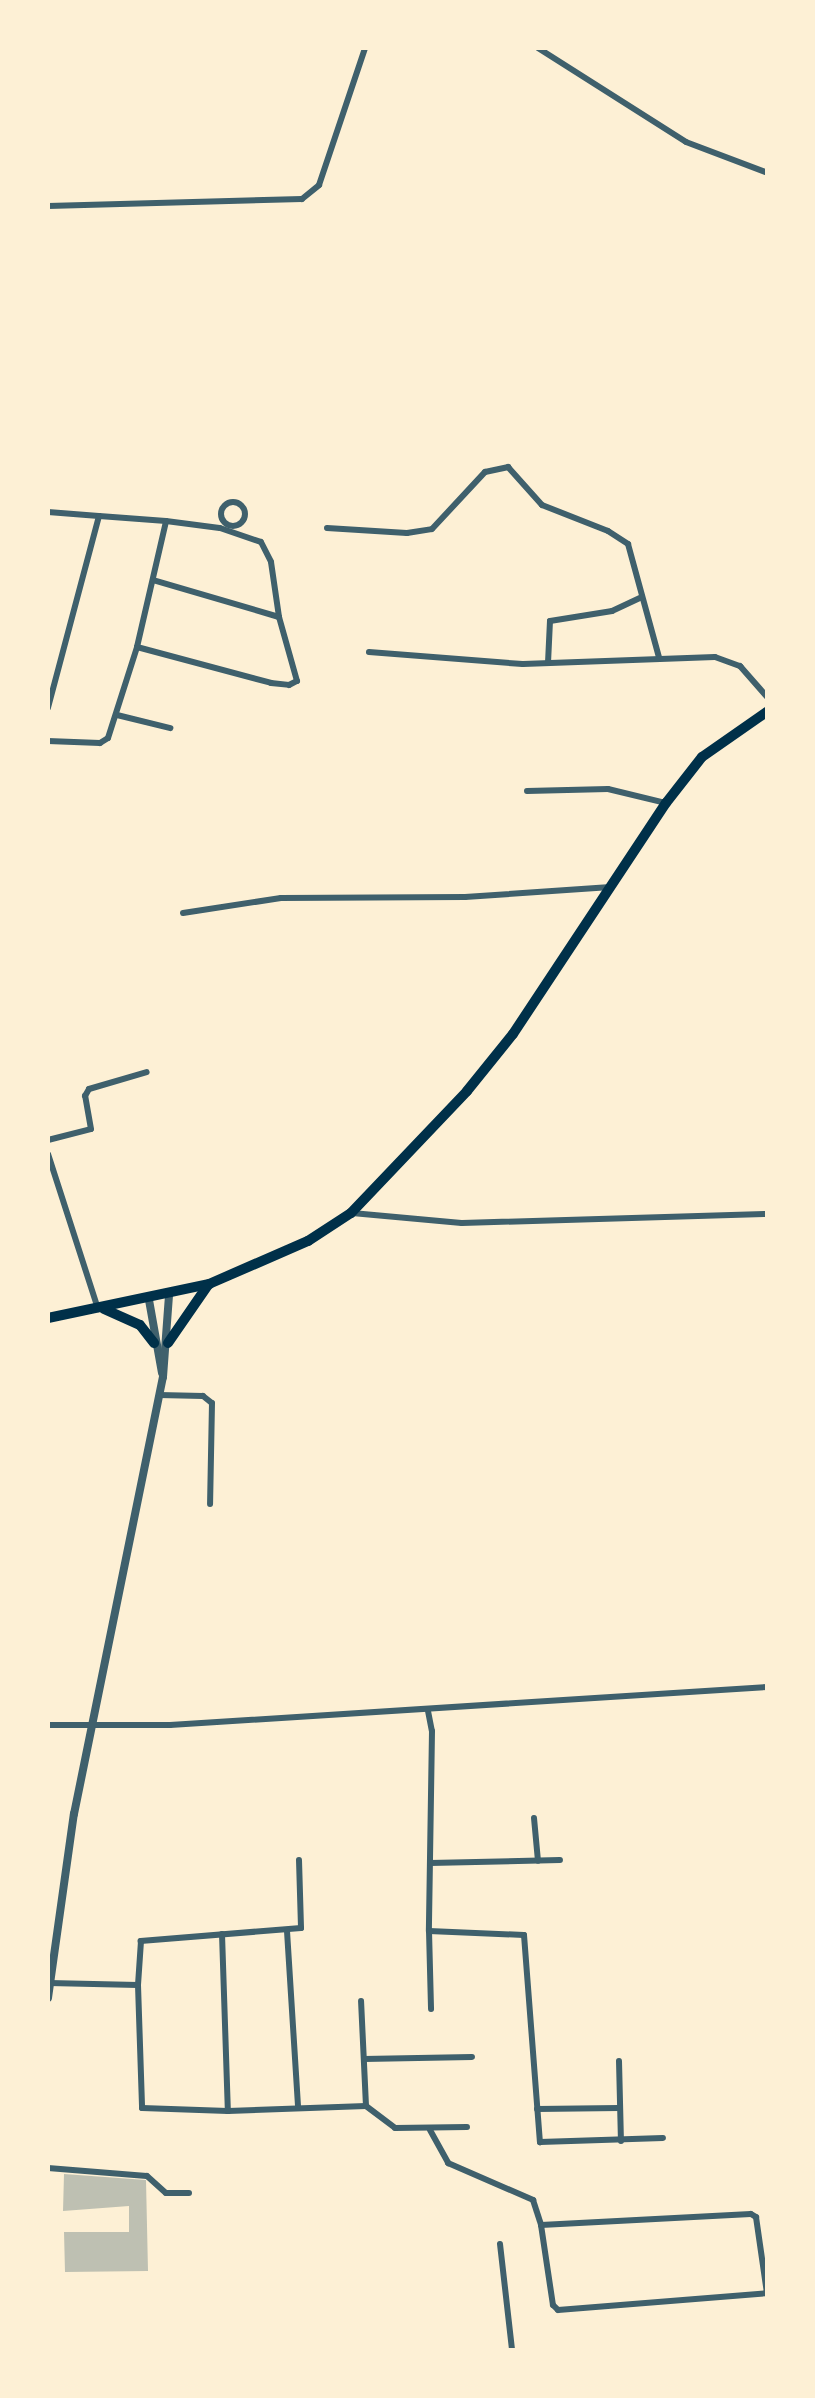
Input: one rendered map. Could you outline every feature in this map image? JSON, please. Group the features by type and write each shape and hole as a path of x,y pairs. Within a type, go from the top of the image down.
{"highway":[{"path":"48,1318 149,1300 208,1284 308,1241 351,1213 427,1135 513,1034 666,804 716,744 768,711"},
{"path":"168,1343 208,1284"},
{"path":"101,1310 140,1326 154,1343"}],"street":[{"path":"48,206 302,199 319,185 365,48"},
{"path":"538,48 686,142 768,173"},
{"path":"327,528 406,533 432,529 485,472 508,467 542,505 625,541 659,657"},
{"path":"48,512 223,526 254,538 266,547 279,617 298,676 295,684 271,683 136,646"},
{"path":"48,708 99,516"},
{"path":"48,741 104,742 117,715 166,521"},
{"path":"153,580 279,617"},
{"path":"548,663 550,621 612,611 642,597"},
{"path":"370,652 548,663 659,657 730,661 768,698"},
{"path":"117,715 170,728"},
{"path":"527,791 608,789 666,804"},
{"path":"183,913 281,898 465,897 612,887"},
{"path":"48,1140 91,1130 85,1096 90,1089 147,1072"},
{"path":"48,1154 101,1310"},
{"path":"351,1213 462,1223 768,1214"},
{"path":"48,1998 74,1814 163,1377 169,1295"},
{"path":"149,1300 163,1377"},
{"path":"159,1395 203,1396 212,1403 210,1504"},
{"path":"48,1724 94,1728 428,1711 768,1687"},
{"path":"428,1711 432,2009"},
{"path":"534,1818 538,1861"},
{"path":"300,1860 302,1926 288,1931 142,1940 138,1985 142,2108 228,2111 366,2106 395,2128 467,2127"},
{"path":"430,1863 560,1860"},
{"path":"288,1931 298,2108"},
{"path":"429,1932 524,1935 543,2144 663,2138"},
{"path":"222,1934 228,2111"},
{"path":"49,1983 138,1985"},
{"path":"360,2001 366,2106"},
{"path":"364,2059 472,2057"},
{"path":"619,2061 621,2141"},
{"path":"538,2109 619,2108"},
{"path":"430,2130 448,2164 532,2199 542,2225 553,2306 558,2310 767,2293 756,2217 751,2214 542,2225"},
{"path":"48,2168 147,2176 166,2193 189,2193"},
{"path":"500,2244 512,2350"}],"building":[{"path":"64,2174 146,2180 148,2271 65,2272 64,2232 129,2232 129,2206 63,2211"}]}
